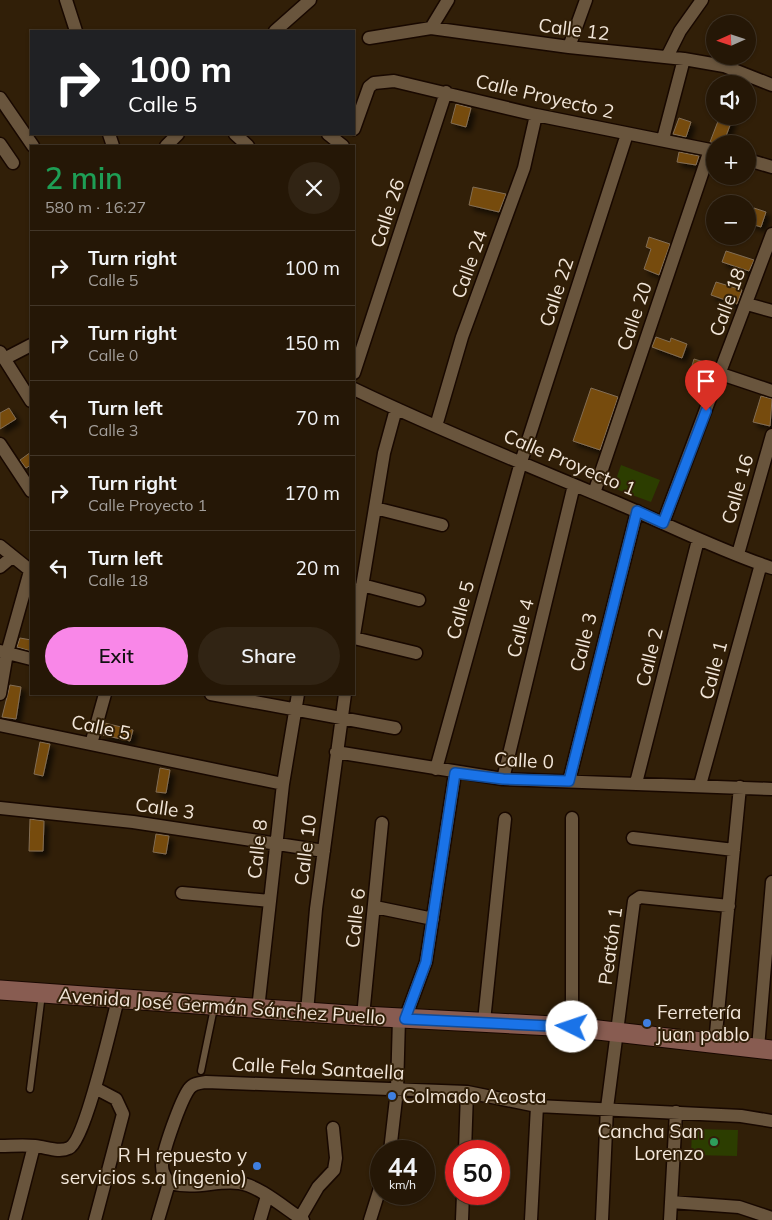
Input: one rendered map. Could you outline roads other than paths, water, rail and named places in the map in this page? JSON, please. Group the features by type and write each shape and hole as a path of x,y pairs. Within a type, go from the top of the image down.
{"main road":[{"name":"Avenida José Germán Sánchez Puello","path":"0,990 402,1019 484,1021 572,1027 765,1049"}],"street":[{"path":"66,0 76,30"},
{"path":"276,30 310,0"},
{"path":"431,28 448,0"},
{"path":"569,47 586,0"},
{"path":"667,58 680,31 702,0"},
{"name":"Calle 12","path":"369,38 431,28 569,47 667,58 684,58 724,66 772,85"},
{"path":"663,139 684,58"},
{"name":"Calle Proyecto 2","path":"355,126 369,87 374,83 394,81 536,115 627,134 663,139 706,149"},
{"name":"Calle 26","path":"355,370 446,92"},
{"path":"0,98 32,145"},
{"name":"Calle 24","path":"436,426 462,337 524,168 536,115"},
{"name":"Calle 22","path":"521,462 627,134"},
{"path":"167,145 177,135"},
{"path":"236,135 247,145"},
{"path":"329,135 342,145"},
{"path":"0,144 13,163"},
{"path":"756,162 772,167"},
{"name":"Calle 20","path":"594,493 706,171"},
{"name":"Calle 18","path":"663,523 721,374 772,234"},
{"path":"747,304 772,311"},
{"path":"30,345 2,355 30,399"},
{"path":"721,374 772,391"},
{"name":"Calle Proyecto 1","path":"355,389 396,409 637,511 698,540 767,566"},
{"path":"355,630 389,430 396,409"},
{"name":"Calle 16","path":"738,554 772,435"},
{"path":"0,444 30,489"},
{"name":"Calle 5","path":"436,769 521,462"},
{"name":"Calle 4","path":"503,779 574,485"},
{"path":"375,508 442,525"},
{"name":"Calle 3","path":"569,781 637,511"},
{"name":"Calle 2","path":"636,783 698,540"},
{"path":"0,546 30,570"},
{"path":"0,567 12,557"},
{"name":"Calle 1","path":"700,785 767,566"},
{"path":"0,694 4,652 30,574"},
{"path":"362,585 420,600"},
{"path":"355,637 416,653"},
{"path":"4,652 30,659"},
{"path":"91,744 105,695"},
{"path":"217,695 342,716 395,728"},
{"name":"Calle 8","path":"258,1009 283,784 298,695"},
{"name":"Calle 10","path":"307,1012 324,851 345,695"},
{"name":"Calle 5","path":"0,725 283,784"},
{"name":"Calle 0","path":"336,752 455,773 503,779 772,789"},
{"path":"391,1140 402,1019 426,962 455,773"},
{"path":"715,1043 740,787"},
{"name":"Calle 3","path":"0,808 133,822 324,851"},
{"path":"572,818 572,1027"},
{"path":"484,1021 505,819"},
{"name":"Calle 6","path":"363,1016 382,823"},
{"path":"633,838 734,850"},
{"path":"765,1049 772,882"},
{"path":"182,893 270,901"},
{"name":"Peatón 1","path":"617,1032 634,901 637,898 729,906"},
{"path":"375,907 432,919"},
{"path":"0,1146 34,1146 66,1150 76,1143 94,1088 118,999"},
{"path":"602,1220 607,1108 617,1032"},
{"name":"Calle Fela Santaella","path":"169,1183 163,1174 162,1164 167,1142 191,1086 206,1082 467,1092 537,1106 741,1116 772,1121"},
{"path":"94,1088 116,1099 123,1114 95,1220"},
{"path":"465,1140 467,1092"},
{"path":"531,1220 537,1106"},
{"path":"670,1220 676,1112"},
{"path":"158,1220 169,1183 184,1187 242,1183 267,1196 302,1219 318,1187 334,1170 336,1142 333,1128"},
{"path":"16,1220 34,1146"},
{"path":"260,1220 267,1196"},
{"path":"671,1202 739,1207 772,1218"},
{"path":"370,1220 375,1205"},
{"path":"462,1220 463,1205"}],"lane":[{"path":"30,1089 42,993"},
{"path":"201,1071 214,1006"}],"place":[{"name":"Ferretería juan pablo","path":"647,1023"},
{"name":"Colmado Acosta","path":"392,1096"},
{"name":"Cancha San Lorenzo","path":"714,1142"},
{"name":"R H repuesto y servicios s.a (ingenio)","path":"257,1166"}]}
